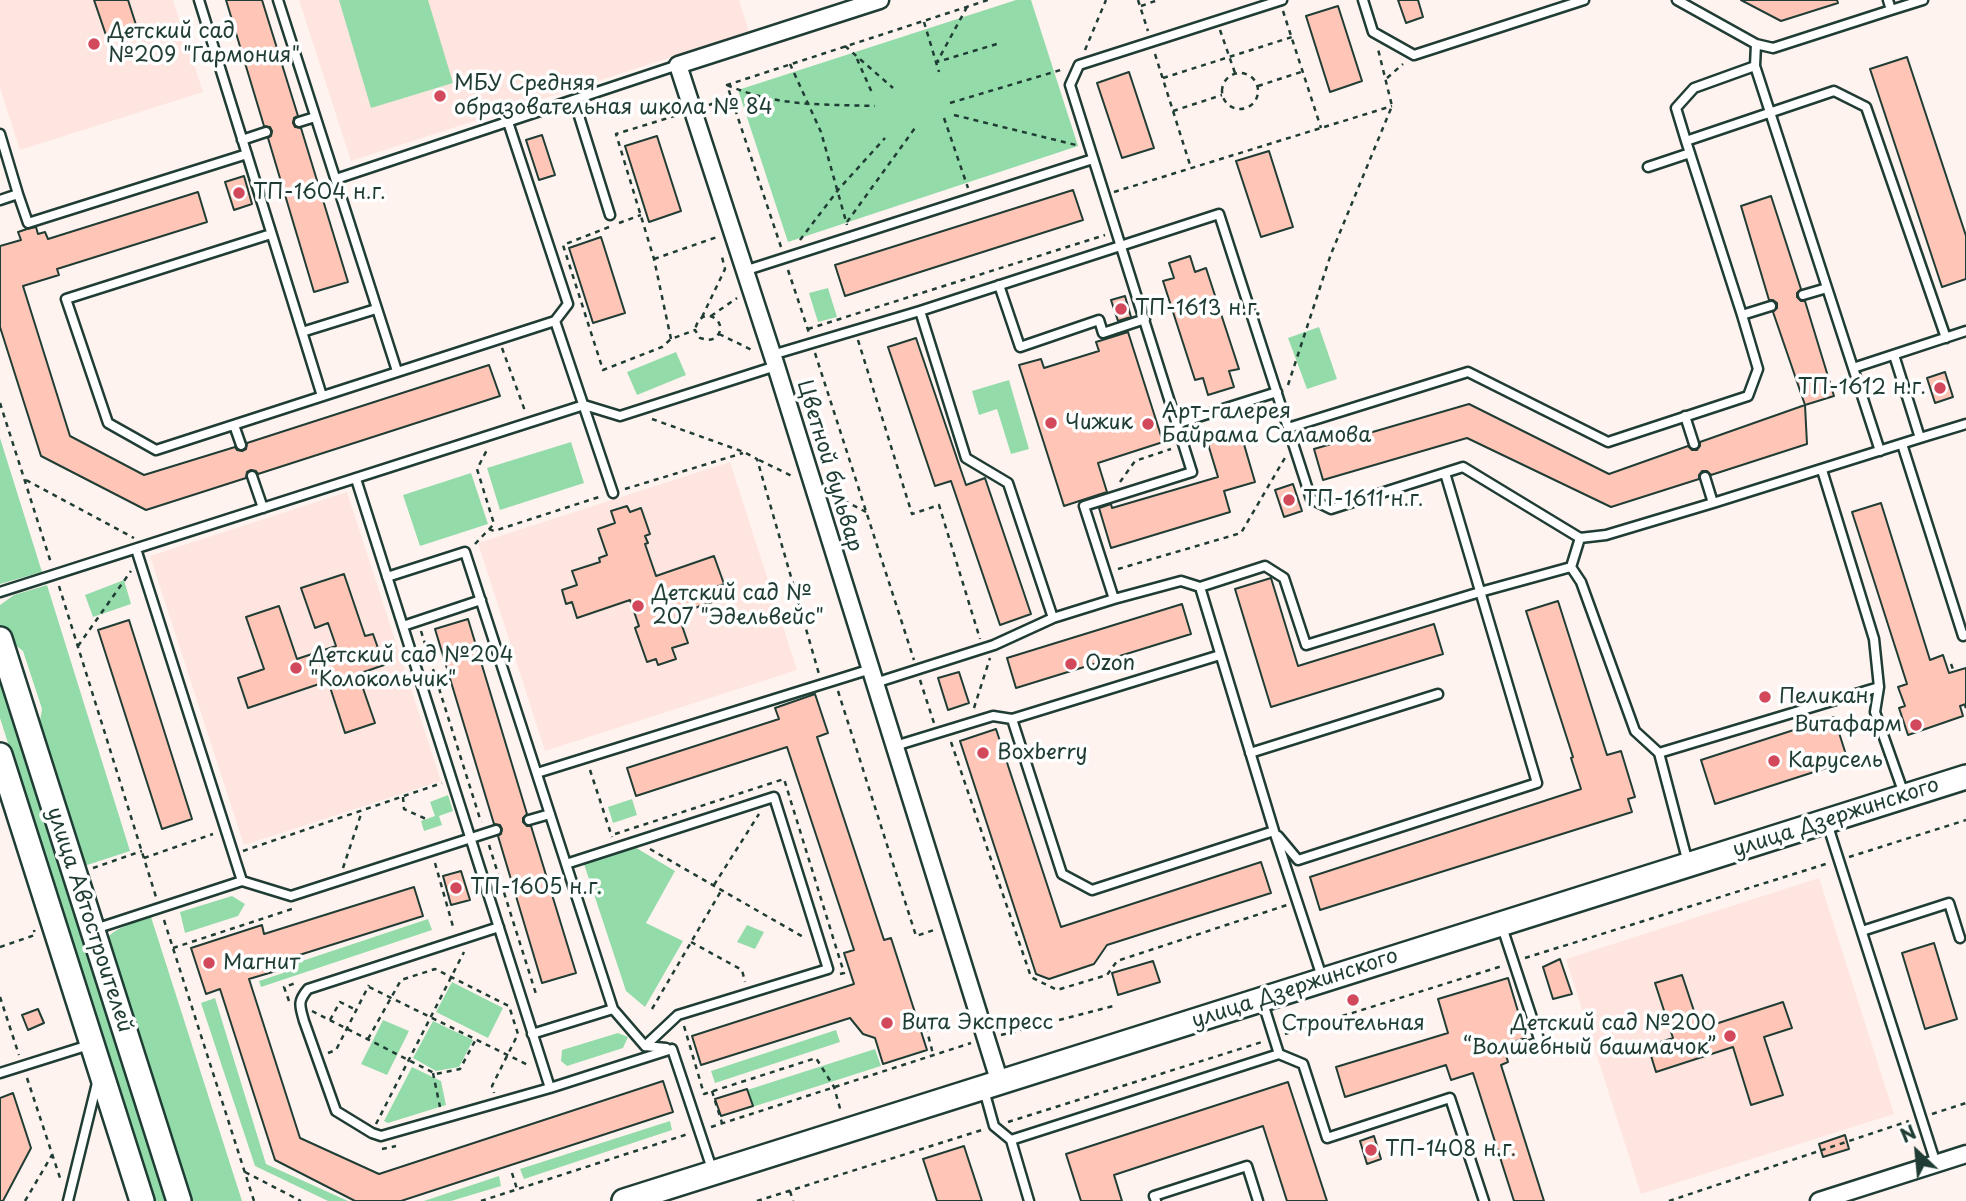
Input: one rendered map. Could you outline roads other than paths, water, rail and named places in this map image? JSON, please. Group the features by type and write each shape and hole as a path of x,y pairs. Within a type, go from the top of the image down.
{"main road":[{"name":"улица Автостроителей","path":"0,639 179,1201"},
{"name":"улица Автостроителей","path":"0,755 142,1201"},
{"name":"улица Дзержинского","path":"624,1201 1966,777"}],"street":[{"path":"678,65 880,0"},
{"name":"Цветной бульвар","path":"678,65 773,357 987,1038 992,1085"},
{"path":"1819,1201 1858,1195 1966,1154"}],"lane":[{"path":"199,0 322,396"},
{"path":"278,0 397,371"},
{"path":"1114,599 1084,506 1192,472 1070,85 1079,65 1281,0"},
{"path":"1363,0 1373,32 1413,55 1584,0"},
{"path":"1677,0 1756,44 1773,48 1923,0"},
{"path":"1888,0 1891,10"},
{"path":"1756,44 1755,66 1880,451"},
{"path":"336,179 678,65"},
{"path":"1288,428 1468,372 1608,442 1748,396 1758,369 1676,108 1694,88 1755,66"},
{"path":"1686,141 1834,91 1866,107 1946,338"},
{"path":"574,100 610,215"},
{"path":"299,122 315,117"},
{"path":"271,234 66,299 108,423 156,450 555,321 568,304 508,122"},
{"path":"242,139 266,132"},
{"path":"0,134 28,223 247,154"},
{"path":"1648,167 1690,153"},
{"path":"744,271 972,199 1092,155"},
{"path":"0,200 19,194"},
{"path":"0,592 584,405 620,416 633,412 812,343 920,311 1219,214 1311,499 1331,509 1463,467 1580,538 1606,535 1966,424"},
{"path":"999,285 1020,347 1099,320 1103,333 1145,319"},
{"path":"1803,295 1827,288"},
{"path":"1742,315 1771,306"},
{"path":"302,332 376,309"},
{"path":"920,311 966,458 1008,483 1053,618"},
{"path":"555,321 613,493"},
{"path":"1853,368 1966,331"},
{"path":"1894,355 1920,438"},
{"path":"1178,424 1277,392"},
{"path":"1685,416 1694,444"},
{"path":"234,425 241,445"},
{"path":"1902,444 1963,636 1966,635"},
{"path":"1822,470 1874,639 1879,687 1875,712 1905,797"},
{"path":"1274,831 1298,860 1537,783 1445,473"},
{"path":"251,476 263,508"},
{"path":"1704,477 1713,503"},
{"path":"356,479 550,1088"},
{"path":"1571,568 1580,538"},
{"path":"133,550 242,881"},
{"path":"387,577 466,552 613,1009 645,1046 672,1049"},
{"path":"537,773 822,684 917,670 994,645 1053,618 1181,581 1200,587 1265,566 1284,578 1306,645 1571,568"},
{"path":"1571,568 1581,582 1634,731 1659,753 1689,865"},
{"path":"1200,587 1274,831 1323,980"},
{"path":"403,626 481,600"},
{"path":"895,747 993,716 1012,719 1220,655"},
{"path":"1659,753 1879,687"},
{"path":"1250,753 1438,694"},
{"path":"1012,719 1062,874 1092,890 1274,831"},
{"path":"566,864 774,797 828,969 678,1014 645,1046"},
{"path":"529,820 550,814"},
{"path":"1827,821 1936,1164"},
{"path":"92,930 242,881 291,896 496,830"},
{"path":"1862,931 1949,903 1960,938"},
{"path":"1501,924 1540,1042 1516,1050"},
{"path":"499,927 308,989 300,1004 336,1111 372,1138 550,1088 672,1049"},
{"path":"1262,1000 1279,1054"},
{"path":"532,1034 613,1009"},
{"path":"0,1073 92,1044"},
{"path":"672,1049 713,1172"},
{"path":"1011,1140 1279,1054 1303,1064 1327,1138 1450,1098 1484,1201"},
{"path":"68,1201 100,1070"},
{"path":"992,1085 994,1126 1011,1140 1029,1201"},
{"path":"1156,1201 1154,1196 1247,1166 1258,1201"}],"place":[{"name":"Детский сад №209 \"Гармония\"","path":"94,44"},
{"name":"МБУ Средняя образовательная школа № 84","path":"440,96"},
{"name":"ТП-1604 н.г.","path":"239,193"},
{"name":"ТП-1613 н.г.","path":"1121,309"},
{"name":"ТП-1612 н.г.","path":"1940,388"},
{"name":"Чижик","path":"1051,423"},
{"name":"Арт-галерея Байрама Саламова","path":"1148,424"},
{"name":"ТП-1611 н.г.","path":"1289,500"},
{"name":"Детский сад № 207 \"Эдельвейс\"","path":"638,606"},
{"name":"Ozon","path":"1071,664"},
{"name":"Детский сад №204 \"Колокольчик\"","path":"296,668"},
{"name":"Пеликан","path":"1765,697"},
{"name":"Витафарм","path":"1916,725"},
{"name":"Boxberry","path":"983,753"},
{"name":"Карусель","path":"1774,761"},
{"name":"ТП-1605 н.г.","path":"456,888"},
{"name":"Магнит","path":"209,963"},
{"name":"Строительная","path":"1353,1000"},
{"name":"Вита Экспресс","path":"887,1023"},
{"name":"Детский сад №200 “Волшебный башмачок”","path":"1730,1036"},
{"name":"ТП-1408 н.г.","path":"1371,1150"}]}
